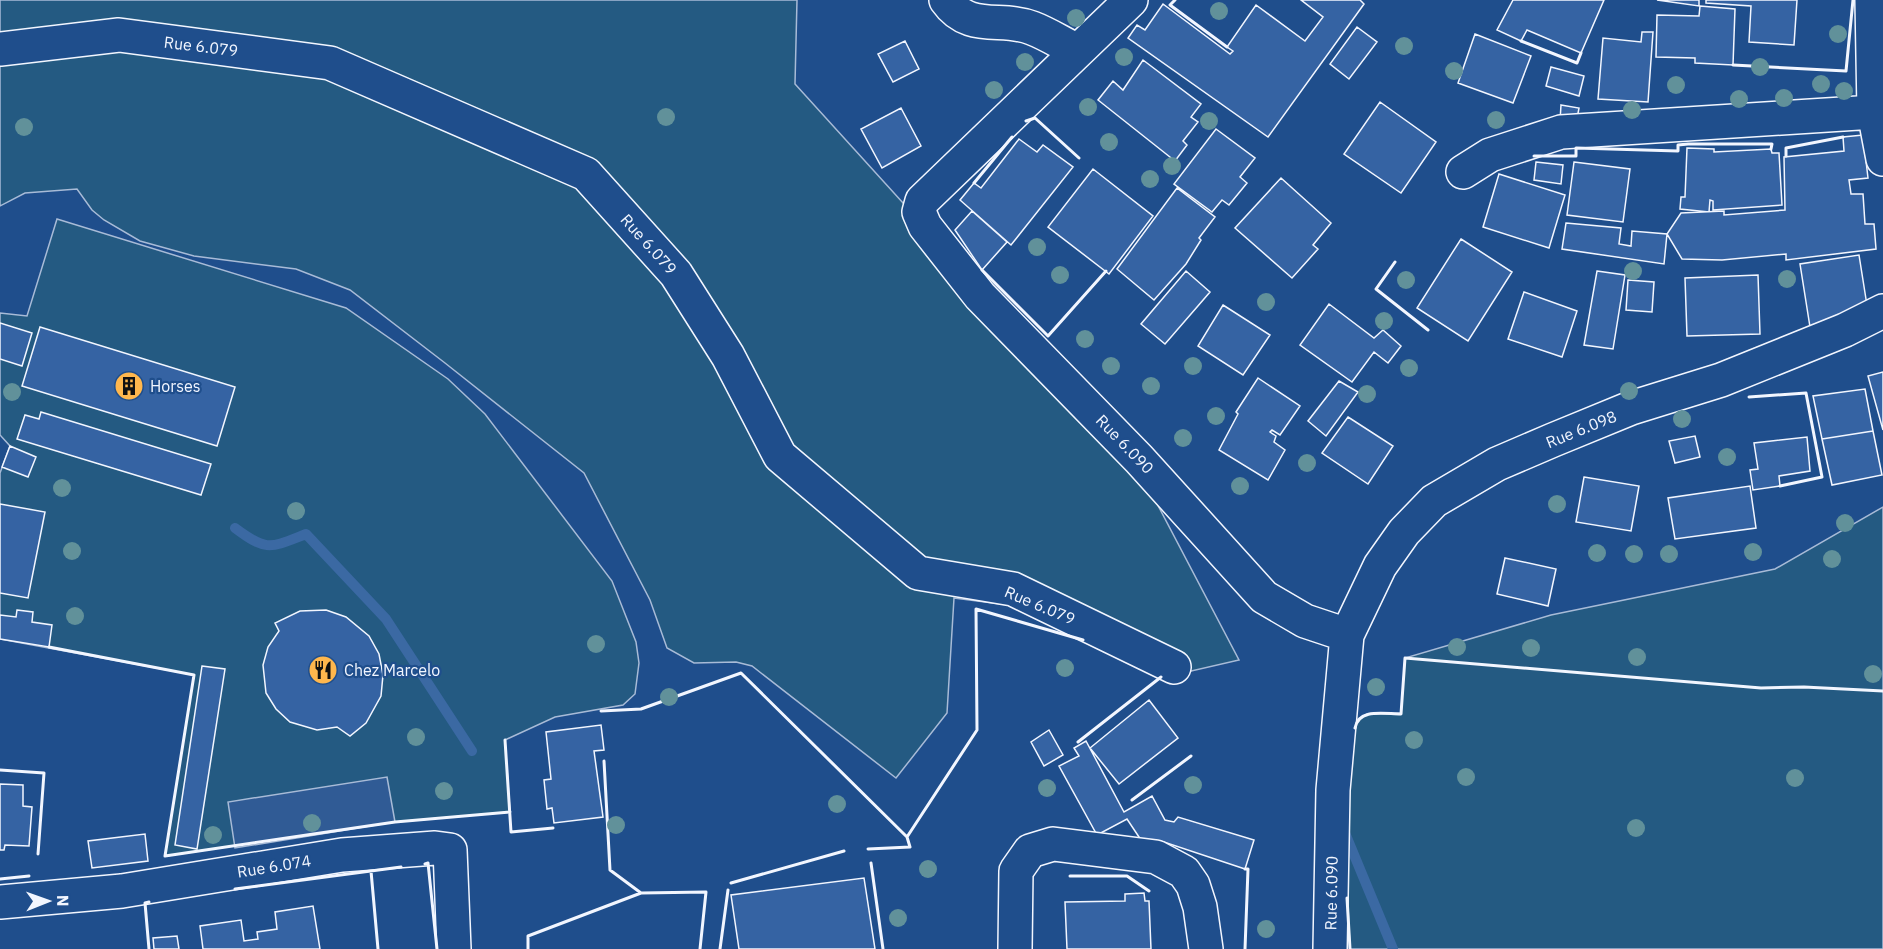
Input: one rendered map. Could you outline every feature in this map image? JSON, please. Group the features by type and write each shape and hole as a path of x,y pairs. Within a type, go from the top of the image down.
{"street":[{"path":"946,0 951,7 974,22 1030,27 1078,51"},
{"name":"Rue 6.090","path":"1131,0 922,201 919,212 980,296 1139,459 1264,597 1305,621 1347,635 1333,790 1330,949"},
{"path":"1872,0 1874,112 1883,159"},
{"name":"Rue 6.079","path":"0,49 119,35 330,63 586,174 676,274 728,356 780,456 901,559 918,573 1013,589 1174,667"},
{"path":"1464,172 1490,154 1561,132 1874,112"},
{"name":"Rue 6.098","path":"1347,635 1380,566 1404,532 1434,501 1507,460 1631,408 1721,380 1845,330 1883,310"},
{"path":"1015,949 1016,871 1030,851 1053,844 1156,857 1184,872 1193,885 1200,907 1206,949"},
{"name":"Rue 6.074","path":"0,902 122,891 342,855 435,848 450,850 454,949"}],"shaded area":[{"path":"0,0 797,0 795,84 1131,454 1239,660 1187,672 1062,612 954,598 947,713 896,778 752,666 736,662 694,663 667,648 650,600 584,473 350,290 296,269 194,256 140,241 104,220 92,210 77,189 25,193 0,206"},
{"path":"57,219 346,308 448,379 485,414 612,581 636,642 639,663 635,694 623,705 555,717 505,740 510,812 395,822 165,856 194,675 0,639 0,473 10,446 0,435 0,313 27,316"},
{"path":"1883,507 1883,949 1350,949 1347,885 1348,755 1358,719 1367,714 1401,713 1405,658 1551,615 1775,569"},
{"path":"387,777 395,822 235,848 228,802"}],"building":[{"path":"1301,0 1360,0 1364,4 1268,137 1128,38 1137,25 1145,30 1163,4 1230,54 1233,51 1227,47 1256,5 1305,41 1323,17"},
{"path":"1513,0 1604,0 1581,53 1527,30 1521,41 1497,30"},
{"path":"1657,0 1699,0 1699,6"},
{"path":"1706,0 1797,0 1794,45 1749,42 1751,6 1706,3"},
{"path":"1700,6 1735,9 1733,65 1695,63 1695,58 1656,57 1657,15 1699,16"},
{"path":"1357,27 1377,42 1349,79 1330,64"},
{"path":"1642,32 1653,32 1648,102 1598,99 1603,38 1641,42"},
{"path":"1475,34 1531,56 1513,103 1458,83"},
{"path":"905,41 919,69 893,82 878,54"},
{"path":"1143,60 1201,104 1191,117 1198,122 1183,141 1187,145 1175,161 1098,100 1113,81 1123,90"},
{"path":"1551,67 1584,76 1579,96 1546,86"},
{"path":"1380,102 1436,142 1401,193 1344,154"},
{"path":"1561,105 1579,108 1576,124 1560,121"},
{"path":"901,108 921,146 882,168 861,129"},
{"path":"1216,129 1255,158 1240,177 1247,183 1229,205 1222,200 1212,212 1174,184"},
{"path":"1863,135 1868,178 1849,180 1851,194 1863,194 1865,224 1874,224 1876,249 1786,260 1786,254 1722,260 1682,259 1667,234 1681,213 1724,211 1724,215 1785,210 1784,157 1844,151 1843,137"},
{"path":"1019,139 1037,152 1043,145 1073,167 1011,245 960,200 974,183 981,188"},
{"path":"1687,148 1714,149 1714,152 1771,149 1772,153 1779,153 1782,205 1713,210 1713,201 1710,200 1709,212 1680,209 1681,197 1685,197"},
{"path":"1536,162 1563,165 1561,184 1534,180"},
{"path":"1574,162 1630,169 1623,222 1567,215"},
{"path":"1093,169 1153,216 1109,274 1048,227"},
{"path":"1499,174 1565,195 1549,248 1483,227"},
{"path":"1281,178 1331,223 1313,245 1318,249 1292,278 1235,228"},
{"path":"1177,188 1215,217 1199,238 1201,240 1186,264 1154,300 1117,269"},
{"path":"972,211 1007,242 982,270 955,230"},
{"path":"1566,223 1621,228 1619,244 1631,246 1632,231 1667,234 1664,264 1562,249"},
{"path":"1461,239 1512,272 1468,341 1417,308"},
{"path":"1859,255 1869,318 1810,327 1800,264"},
{"path":"1186,271 1210,292 1165,344 1141,324"},
{"path":"1597,271 1625,275 1613,349 1584,345"},
{"path":"1758,275 1760,334 1687,336 1685,278"},
{"path":"1628,280 1654,282 1652,312 1626,310"},
{"path":"1524,292 1577,311 1562,357 1508,339"},
{"path":"1329,304 1374,338 1383,330 1401,346 1388,363 1374,352 1352,382 1300,345"},
{"path":"1223,305 1270,335 1243,375 1198,346"},
{"path":"0,323 32,333 22,366 0,359"},
{"name":"Horses","path":"40,327 235,387 217,446 22,386"},
{"path":"1883,372 1883,430 1868,376"},
{"path":"1258,378 1300,406 1280,435 1272,430 1270,432 1276,436 1274,442 1285,450 1268,480 1219,450 1238,414 1236,412"},
{"path":"1339,381 1358,392 1326,436 1308,421"},
{"path":"1865,389 1873,431 1822,439 1813,396"},
{"name":"Horses","path":"41,412 211,464 201,495 17,439 25,415 39,419"},
{"path":"1348,417 1393,446 1368,484 1322,453"},
{"path":"1873,431 1882,475 1832,485 1822,439"},
{"path":"1695,436 1700,457 1675,463 1669,441"},
{"path":"1807,437 1810,471 1779,476 1780,486 1753,490 1750,470 1758,469 1754,443"},
{"path":"10,446 36,457 28,477 2,467"},
{"path":"1584,477 1639,486 1631,531 1576,522"},
{"path":"1750,486 1756,528 1675,539 1668,498"},
{"path":"0,504 45,512 28,598 0,593"},
{"path":"1505,558 1556,569 1548,606 1497,594"},
{"path":"17,610 33,612 32,622 52,625 49,647 0,639 0,615 16,617"},
{"name":"Chez Marcelo","path":"326,610 346,617 369,636 379,654 383,675 381,696 366,723 350,736 337,727 317,730 290,722 276,709 266,693 263,665 268,647 279,631 275,623 300,611"},
{"path":"202,666 225,669 197,849 175,845"},
{"path":"1149,700 1178,738 1119,784 1090,748"},
{"path":"601,725 604,750 594,751 603,817 554,823 552,808 547,809 544,780 551,779 546,732"},
{"path":"1049,730 1063,755 1044,766 1031,742"},
{"path":"1086,741 1124,812 1152,796 1165,820 1174,822 1178,817 1254,840 1245,869 1164,842 1147,849 1127,819 1097,835 1059,766 1079,756 1074,748"},
{"path":"0,784 23,785 23,806 32,807 29,846 5,845 4,850 0,850"},
{"path":"145,834 148,861 92,868 88,841"},
{"path":"864,878 875,949 739,949 731,895"},
{"path":"1144,893 1145,901 1149,901 1151,949 1067,949 1065,902 1125,901 1125,894"},
{"path":"313,906 320,949 203,949 200,926 241,920 244,941 258,939 257,932 277,929 275,912"},
{"path":"177,936 179,949 154,949 153,938"}],"waterway":[{"path":"235,528 255,541 269,545 276,545 306,534 386,619 472,751"},
{"path":"1345,833 1393,949"}],"wall":[{"path":"1175,0 1170,5 1227,47"},
{"path":"1733,65 1846,71 1853,0"},
{"path":"1521,41 1577,63 1581,53"},
{"path":"1026,121 1035,118 1079,158"},
{"path":"974,183 1012,137"},
{"path":"1786,156 1786,148 1843,137"},
{"path":"1534,156 1576,156 1576,148 1678,151 1678,145 1688,144 1772,144 1771,149"},
{"path":"1395,262 1376,289 1428,330"},
{"path":"982,270 1048,336 1106,271"},
{"path":"1749,397 1806,393 1822,477 1780,486"},
{"path":"907,837 977,730 976,609 1083,640"},
{"path":"49,647 194,675 165,856 395,822 510,812"},
{"path":"1355,728 1361,717 1367,715 1401,714 1405,658 1761,688 1804,687 1883,691"},
{"path":"601,711 641,709 741,673 907,837 910,847 868,849"},
{"path":"1078,742 1161,677"},
{"path":"505,740 511,832 553,828"},
{"path":"1132,800 1191,756"},
{"path":"604,761 610,870 641,893"},
{"path":"0,770 44,773 38,854"},
{"path":"731,883 844,851"},
{"path":"425,864 428,863 437,949"},
{"path":"871,863 883,949"},
{"path":"235,889 401,867"},
{"path":"1245,869 1248,869 1245,949"},
{"path":"371,871 378,949"},
{"path":"0,879 29,876"},
{"path":"1070,876 1127,876 1149,891"},
{"path":"720,949 728,890"},
{"path":"528,949 528,936 641,893 706,892 700,949"},
{"path":"1347,898 1350,949"},
{"path":"149,902 145,903 149,949"}],"place":[{"name":"Horses","path":"129,386"},
{"name":"Chez Marcelo","path":"323,670"}]}
